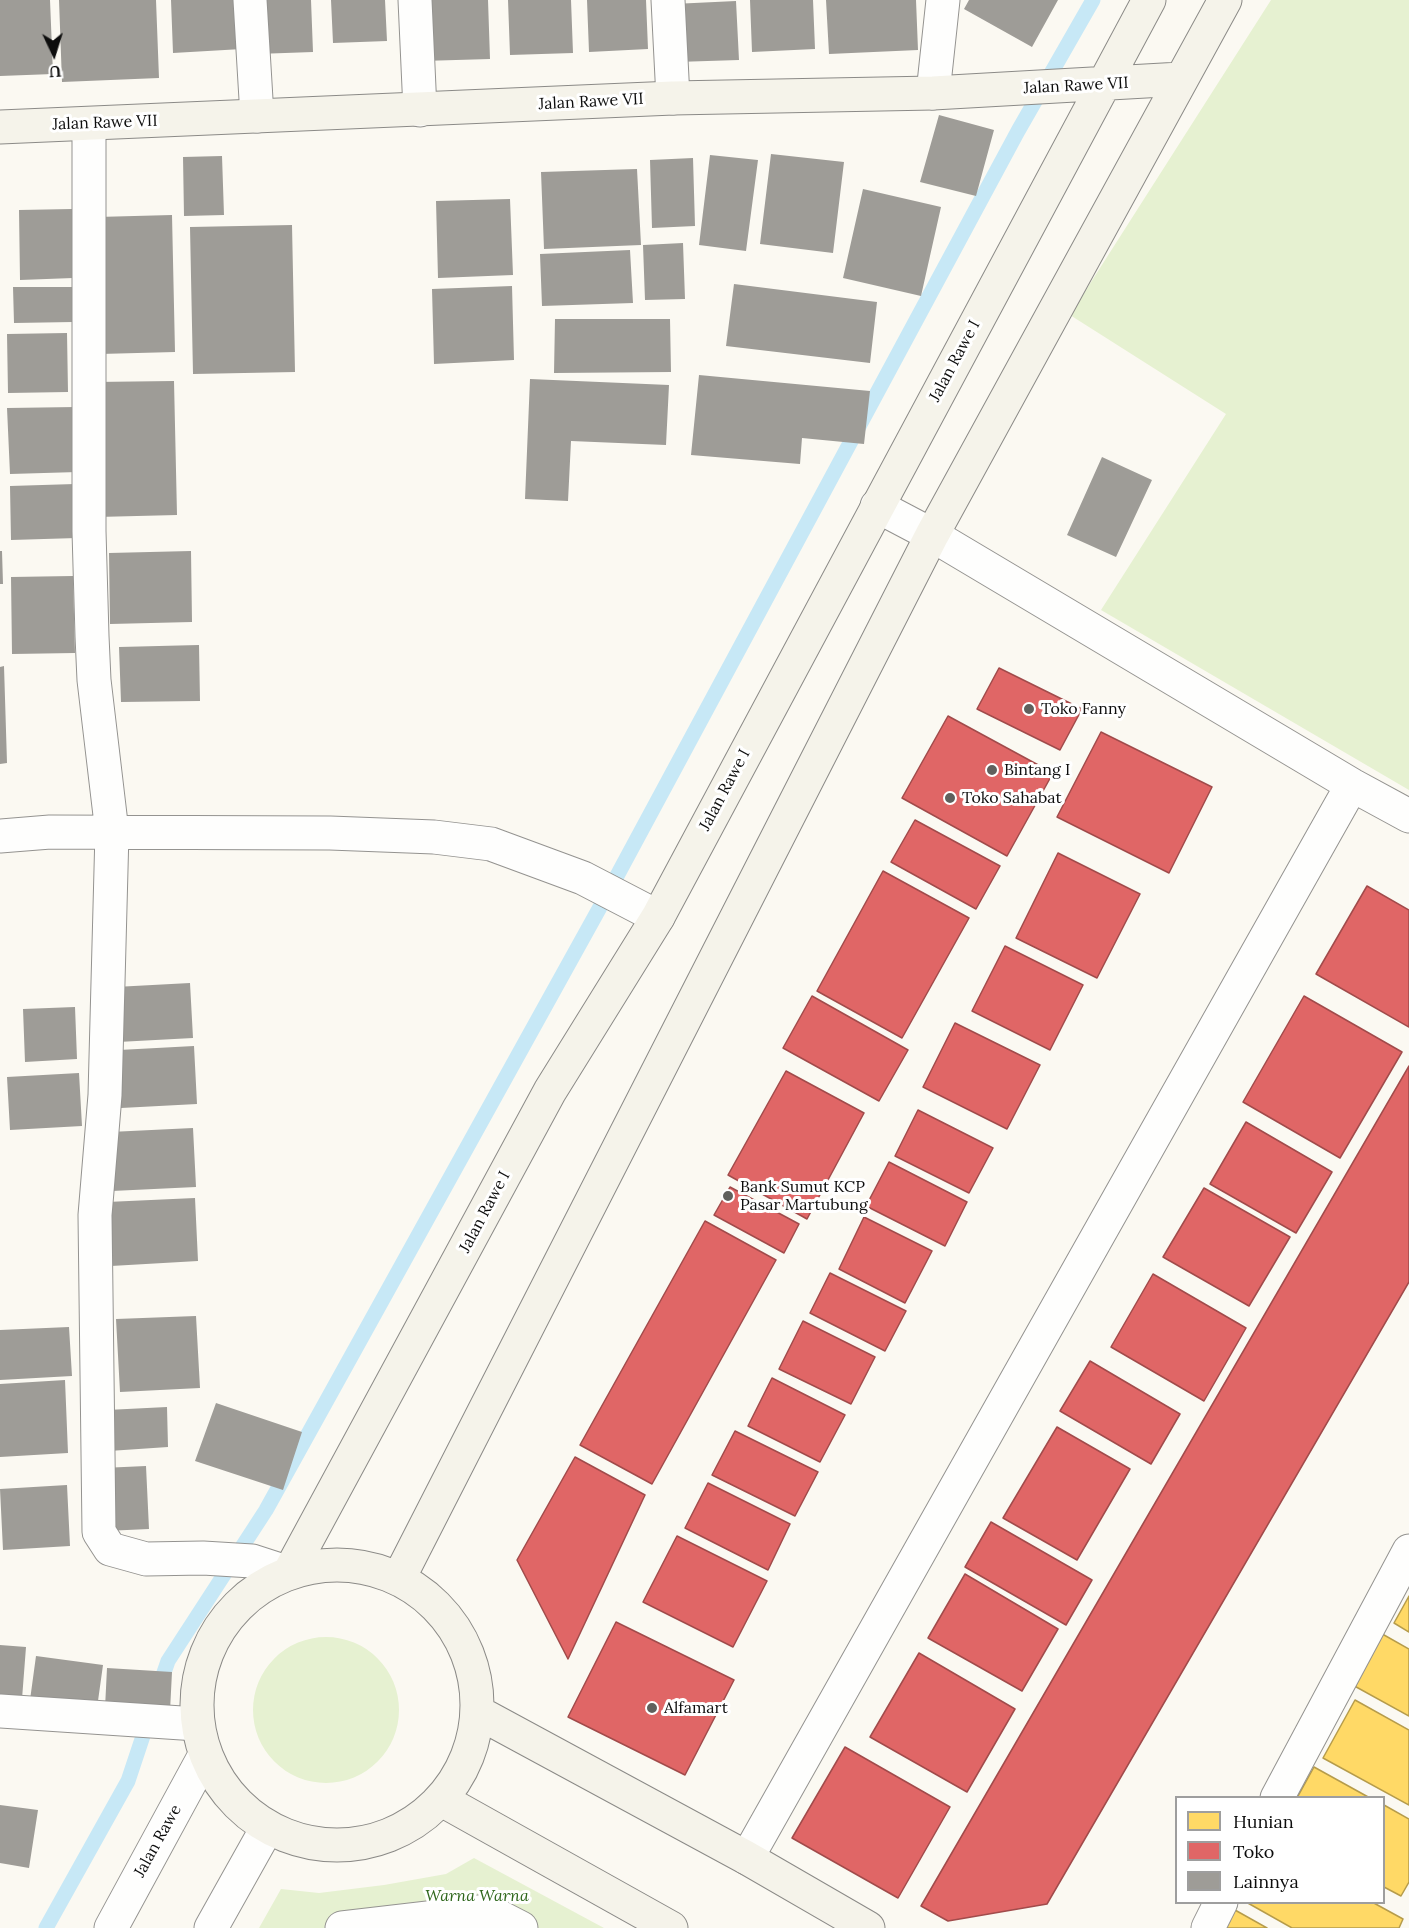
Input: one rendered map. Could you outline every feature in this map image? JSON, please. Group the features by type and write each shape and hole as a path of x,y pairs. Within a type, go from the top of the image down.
{"street":[{"path":"250,0 257,116"},
{"path":"415,0 420,110"},
{"path":"668,0 673,98"},
{"path":"933,93 944,0"},
{"name":"Jalan Rawe I","path":"289,1573 550,1091 658,917 1149,0"},
{"path":"399,1578 932,535 1225,0"},
{"name":"Jalan Rawe VII","path":"0,127 673,98 933,93 1181,79"},
{"path":"89,124 89,531 92,636 94,680 112,832 105,1095 95,1215 99,1532 110,1549 146,1559 203,1558 240,1561 289,1573"},
{"path":"877,506 932,535 1352,785 1409,816"},
{"path":"747,1858 1352,785"},
{"path":"0,836 50,832 330,833 434,837 491,844 590,881 658,917"},
{"path":"1278,1796 1409,1551"},
{"path":"345,1564 373,1569 399,1578 433,1602 460,1634 475,1672 479,1713 468,1760 442,1800 405,1829 359,1845 312,1844 267,1828 230,1797 205,1755 197,1724 196,1689 206,1654 223,1623 247,1597 289,1573 311,1567 345,1564"},
{"path":"0,1711 197,1724"},
{"path":"479,1713 747,1858 868,1928"},
{"name":"Jalan Rawe","path":"111,1928 205,1755"},
{"path":"442,1800 671,1928"},
{"path":"211,1928 267,1828"},
{"path":"1208,1928 1220,1904"},
{"path":"342,1928 488,1911 521,1928"}],"green space":[{"path":"1271,0 1409,0 1409,790 1101,610 1226,414 1070,315"},
{"path":"326,1637 354,1643 377,1659 393,1682 399,1710 393,1738 377,1761 354,1777 326,1783 298,1777 275,1761 259,1738 253,1710 259,1682 275,1659 298,1643"},
{"name":"Warna Warna","path":"474,1858 604,1928 259,1928 281,1889 319,1893 384,1885 446,1874"}],"building: Hunian":[{"path":"1409,1596 1409,1632 1394,1623"},
{"path":"1377,1631 1409,1649 1409,1716 1349,1683"},
{"path":"1355,1700 1409,1730 1409,1805 1323,1758"},
{"path":"1314,1767 1366,1796 1298,1796"},
{"path":"1385,1806 1409,1819 1409,1882 1401,1896 1385,1888"},
{"path":"1250,1904 1376,1904 1403,1919 1399,1928 1292,1928"},
{"path":"1235,1910 1267,1928 1225,1928"}],"building: Toko":[{"name":"Toko Fanny","path":"999,668 1082,709 1060,750 977,709"},
{"path":"948,716 1053,773 1007,856 902,798"},
{"path":"1101,732 1212,787 1169,873 1057,817"},
{"path":"915,820 1000,866 976,909 891,862"},
{"path":"1058,853 1140,894 1097,978 1016,938"},
{"path":"883,871 969,918 902,1038 817,991"},
{"path":"1367,886 1409,910 1409,1027 1316,974"},
{"path":"1005,946 1083,985 1050,1050 972,1011"},
{"path":"812,996 908,1050 879,1101 783,1048"},
{"path":"1304,996 1402,1052 1340,1158 1243,1102"},
{"path":"955,1023 1040,1065 1007,1129 923,1087"},
{"path":"1409,1066 1409,1282 1047,1904 948,1921 921,1906"},
{"path":"786,1071 864,1113 807,1219 728,1175"},
{"path":"918,1110 993,1148 969,1193 895,1156"},
{"path":"1246,1122 1332,1172 1296,1233 1210,1184"},
{"path":"889,1162 967,1202 945,1246 866,1206"},
{"path":"730,1187 799,1224 784,1253 714,1215"},
{"path":"1204,1188 1290,1237 1249,1306 1163,1257"},
{"path":"864,1217 932,1251 905,1303 839,1269"},
{"path":"705,1221 776,1260 652,1484 580,1445"},
{"path":"830,1273 906,1311 885,1351 810,1313"},
{"path":"1153,1274 1246,1328 1204,1401 1111,1347"},
{"path":"803,1321 875,1357 851,1404 779,1369"},
{"path":"1090,1361 1180,1414 1151,1464 1060,1411"},
{"path":"772,1378 845,1415 820,1462 748,1426"},
{"path":"1057,1427 1130,1469 1077,1560 1003,1518"},
{"path":"735,1431 818,1472 795,1516 712,1475"},
{"path":"575,1457 645,1495 568,1659 517,1560"},
{"path":"708,1483 790,1524 768,1570 685,1528"},
{"path":"991,1522 1092,1580 1066,1625 965,1567"},
{"path":"677,1536 767,1581 733,1647 643,1602"},
{"path":"965,1574 1058,1629 1022,1691 928,1638"},
{"path":"616,1622 734,1680 685,1775 568,1717"},
{"path":"919,1653 1015,1709 967,1792 870,1737"},
{"path":"845,1747 950,1807 898,1898 792,1838"}],"building: Lainnya":[{"path":"0,0 50,0 53,74 0,76"},
{"path":"59,0 156,0 159,78 62,82"},
{"path":"171,0 240,0 242,49 173,53"},
{"path":"254,0 311,0 313,52 257,54"},
{"path":"331,0 385,0 387,41 333,43"},
{"path":"419,0 488,0 490,59 422,61"},
{"path":"508,0 571,0 573,53 510,55"},
{"path":"587,0 646,0 648,49 589,52"},
{"path":"750,0 813,0 815,49 752,52"},
{"path":"826,0 916,0 918,50 829,54"},
{"path":"969,0 1058,0 1032,47 964,9"},
{"path":"736,1 739,60 676,62 673,4"},
{"path":"939,115 994,130 976,196 920,182"},
{"path":"771,154 844,162 833,253 760,244"},
{"path":"710,155 758,160 746,251 699,245"},
{"path":"222,156 224,215 184,216 183,157"},
{"path":"693,158 695,226 652,228 650,160"},
{"path":"637,169 641,245 544,249 541,172"},
{"path":"863,189 941,207 921,296 843,278"},
{"path":"510,199 513,275 438,278 436,201"},
{"path":"72,209 73,278 20,280 19,210"},
{"path":"172,215 175,352 100,354 97,217"},
{"path":"292,225 295,372 193,374 190,227"},
{"path":"683,243 685,299 645,300 643,245"},
{"path":"630,250 633,303 542,306 540,254"},
{"path":"734,284 877,302 870,363 726,346"},
{"path":"512,286 514,360 434,364 432,289"},
{"path":"13,287 72,287 73,322 14,323"},
{"path":"555,319 670,319 671,372 554,373"},
{"path":"67,333 68,392 8,393 7,334"},
{"path":"699,375 870,391 864,444 802,438 800,464 691,455"},
{"path":"530,379 669,385 666,445 571,441 568,501 525,499"},
{"path":"174,381 177,515 97,517 94,382"},
{"path":"76,407 78,472 10,474 7,408"},
{"path":"1102,457 1152,480 1116,557 1067,535"},
{"path":"75,484 77,538 11,540 10,486"},
{"path":"0,551 2,551 3,584 0,584"},
{"path":"191,551 192,622 110,624 109,553"},
{"path":"73,576 75,653 12,654 11,577"},
{"path":"199,645 200,701 121,702 119,647"},
{"path":"4,666 7,763 0,764 0,667"},
{"path":"190,983 193,1038 118,1042 115,987"},
{"path":"75,1007 77,1059 25,1062 23,1009"},
{"path":"194,1046 197,1104 121,1108 119,1050"},
{"path":"79,1073 82,1126 10,1130 7,1077"},
{"path":"193,1128 196,1187 112,1191 110,1132"},
{"path":"195,1198 198,1261 111,1266 107,1202"},
{"path":"196,1316 200,1388 120,1392 116,1319"},
{"path":"69,1327 72,1376 0,1380 0,1330"},
{"path":"65,1380 68,1453 0,1457 0,1384"},
{"path":"216,1403 302,1432 283,1490 195,1461"},
{"path":"167,1407 168,1447 109,1451 107,1410"},
{"path":"146,1466 149,1529 105,1531 102,1468"},
{"path":"67,1485 70,1546 3,1550 0,1489"},
{"path":"0,1645 26,1647 22,1699 0,1697"},
{"path":"36,1656 103,1665 97,1708 30,1700"},
{"path":"107,1668 172,1672 170,1711 105,1708"},
{"path":"0,1805 38,1810 29,1868 0,1863"}],"waterway":[{"path":"158,1690 168,1661 266,1510 604,900 1018,131 1093,0"},
{"path":"46,1928 128,1781 149,1718"}],"place":[{"name":"Toko Fanny","path":"1029,709"},
{"name":"Bintang I","path":"992,770"},
{"name":"Toko Sahabat","path":"950,798"},
{"name":"Bank Sumut KCP Pasar Martubung","path":"728,1196"},
{"name":"Alfamart","path":"652,1708"}]}
